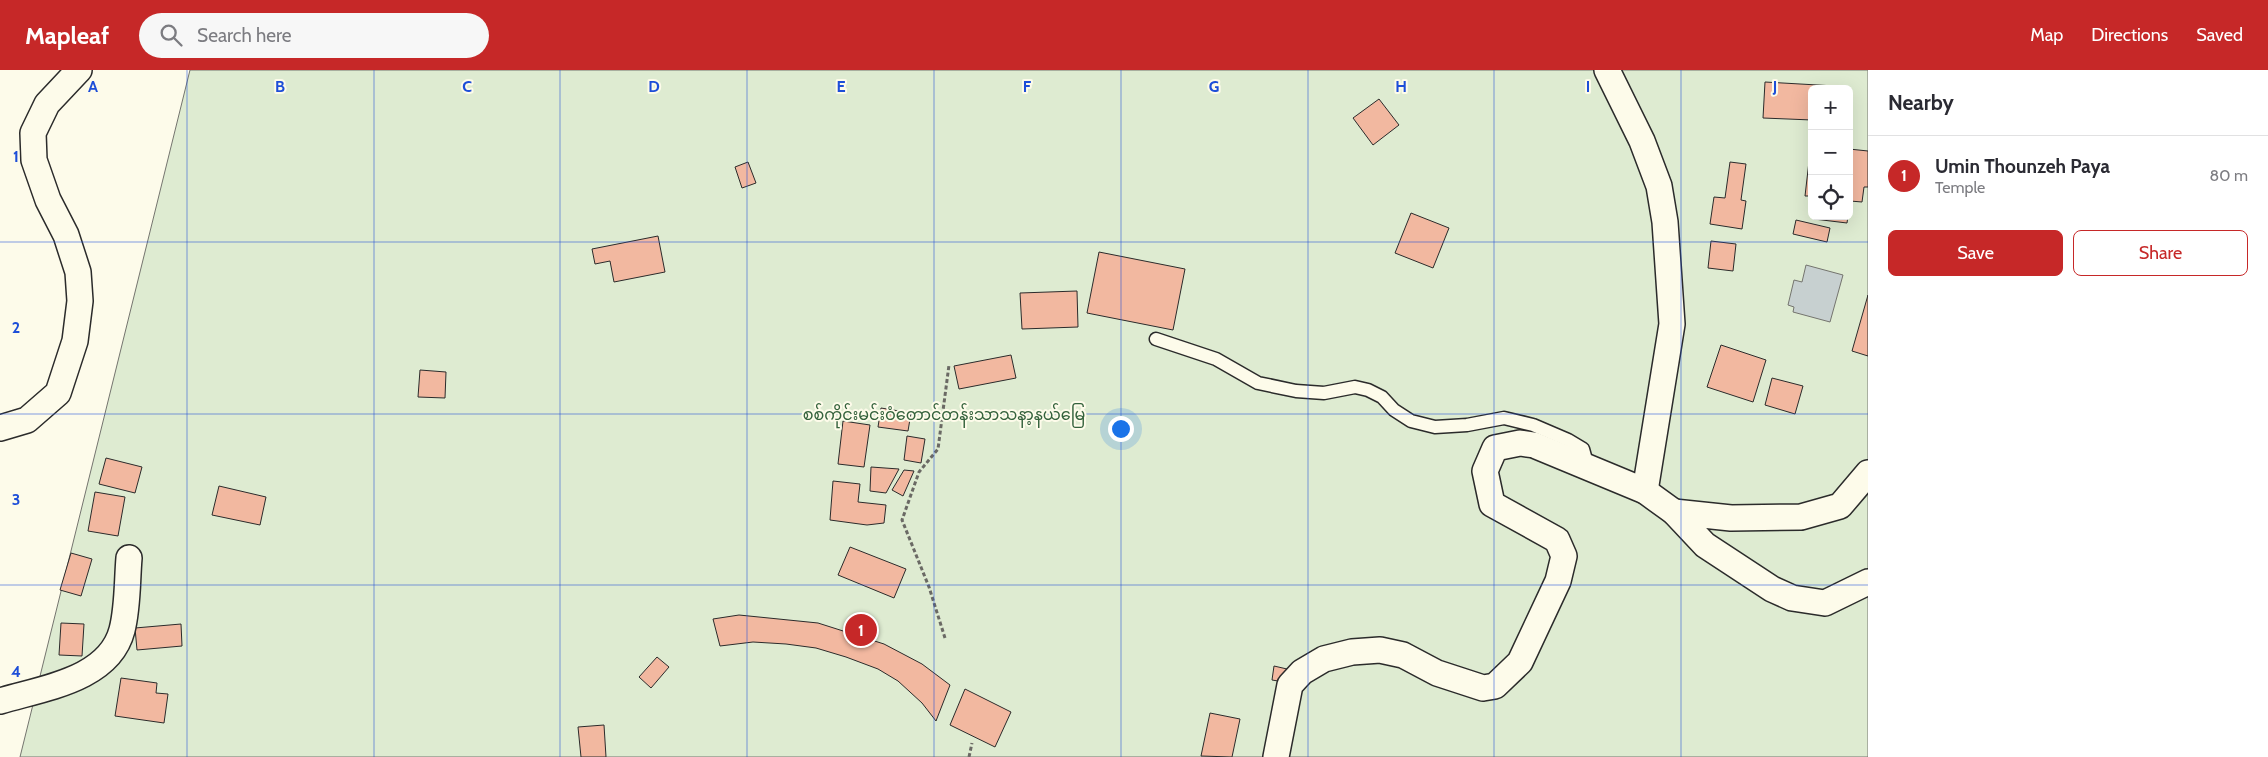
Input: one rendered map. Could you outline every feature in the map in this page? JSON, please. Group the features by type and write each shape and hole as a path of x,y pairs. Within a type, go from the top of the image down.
{"street":[{"path":"0,428 27,420 58,393 75,341 80,301 78,272 66,235 48,200 34,160 33,133 47,104 79,70"},
{"path":"1607,70 1642,141 1659,186 1665,222 1672,324 1645,491"},
{"path":"1276,757 1290,685 1302,672 1324,658 1352,652 1380,650 1403,655 1437,674 1483,688 1495,686 1520,662 1558,581 1564,556 1557,540 1492,504 1485,471 1495,448 1520,443 1534,445 1645,491 1674,512 1705,545 1772,589 1792,598 1825,602 1868,582"},
{"path":"1674,512 1731,518 1801,517 1840,506 1868,473"},
{"path":"0,701 66,681 92,670 115,650 122,629 129,558"}],"lane":[{"path":"1156,339 1216,359 1258,383 1296,391 1324,393 1355,388 1374,391 1394,410 1411,421 1419,423 1435,426 1467,425 1504,418 1533,426 1568,440 1583,449 1588,467"}],"path":[{"path":"945,638 929,587 902,520 919,472 938,449 949,365"},
{"path":"969,757 972,743"}],"green space":[{"name":"စစ်ကိုင်းမင်းဝံတောင်တန်းသာသနာ့နယ်မြေ","path":"190,70 1868,70 1868,757 20,757"}],"shaded area":[{"path":"1806,265 1843,275 1830,322 1793,312 1794,307 1788,305 1794,280 1802,282"}],"building":[{"path":"1765,82 1818,85 1808,85 1808,120 1763,118"},
{"path":"1379,99 1399,125 1373,145 1353,118"},
{"path":"1853,149 1868,151 1868,187 1864,187 1862,202 1853,201"},
{"path":"748,162 756,183 742,188 735,167"},
{"path":"1730,162 1746,164 1741,200 1746,201 1742,229 1710,224 1714,197 1725,198"},
{"path":"1808,170 1808,196 1805,196"},
{"path":"1411,213 1449,228 1433,268 1395,253"},
{"path":"1796,220 1830,228 1827,242 1793,234"},
{"path":"1822,220 1847,220 1847,223"},
{"path":"658,236 665,272 614,282 610,261 595,264 592,249"},
{"path":"1711,241 1736,244 1733,271 1708,268"},
{"path":"1099,252 1185,269 1173,330 1087,313"},
{"path":"1077,291 1078,327 1022,329 1020,293"},
{"path":"1868,295 1868,356 1852,351"},
{"path":"1721,345 1766,360 1753,402 1707,387"},
{"path":"1011,355 1016,378 959,389 954,366"},
{"path":"420,370 446,372 445,398 418,397"},
{"path":"1772,378 1803,386 1795,414 1765,405"},
{"path":"881,408 911,413 908,431 878,427"},
{"path":"843,421 870,425 864,467 838,464"},
{"path":"907,436 925,439 921,463 904,460"},
{"path":"106,458 142,467 135,493 99,484"},
{"path":"871,467 899,469 886,493 870,491"},
{"path":"904,470 914,471 903,496 892,490"},
{"path":"833,481 860,484 858,502 886,505 884,523 867,525 830,520"},
{"path":"219,486 266,497 260,525 212,515"},
{"path":"95,492 125,497 118,536 88,531"},
{"path":"850,547 906,569 894,598 838,575"},
{"path":"71,553 92,559 81,596 60,590"},
{"path":"739,615 818,623 884,644 922,664 950,685 936,721 922,703 898,681 878,669 846,657 816,648 786,644 753,642 720,646 713,619"},
{"path":"61,623 84,624 82,656 59,655"},
{"path":"181,624 182,646 137,650 135,628"},
{"path":"657,657 669,667 651,688 639,677"},
{"path":"1274,666 1287,669 1284,682 1272,680"},
{"path":"121,678 157,683 156,693 168,694 164,723 115,716"},
{"path":"965,689 1011,712 995,747 950,725"},
{"path":"1210,713 1240,719 1232,757 1201,756"},
{"path":"604,725 606,757 581,757 578,727"}],"place":[{"name":"Umin Thounzeh Paya","path":"861,630"}]}
